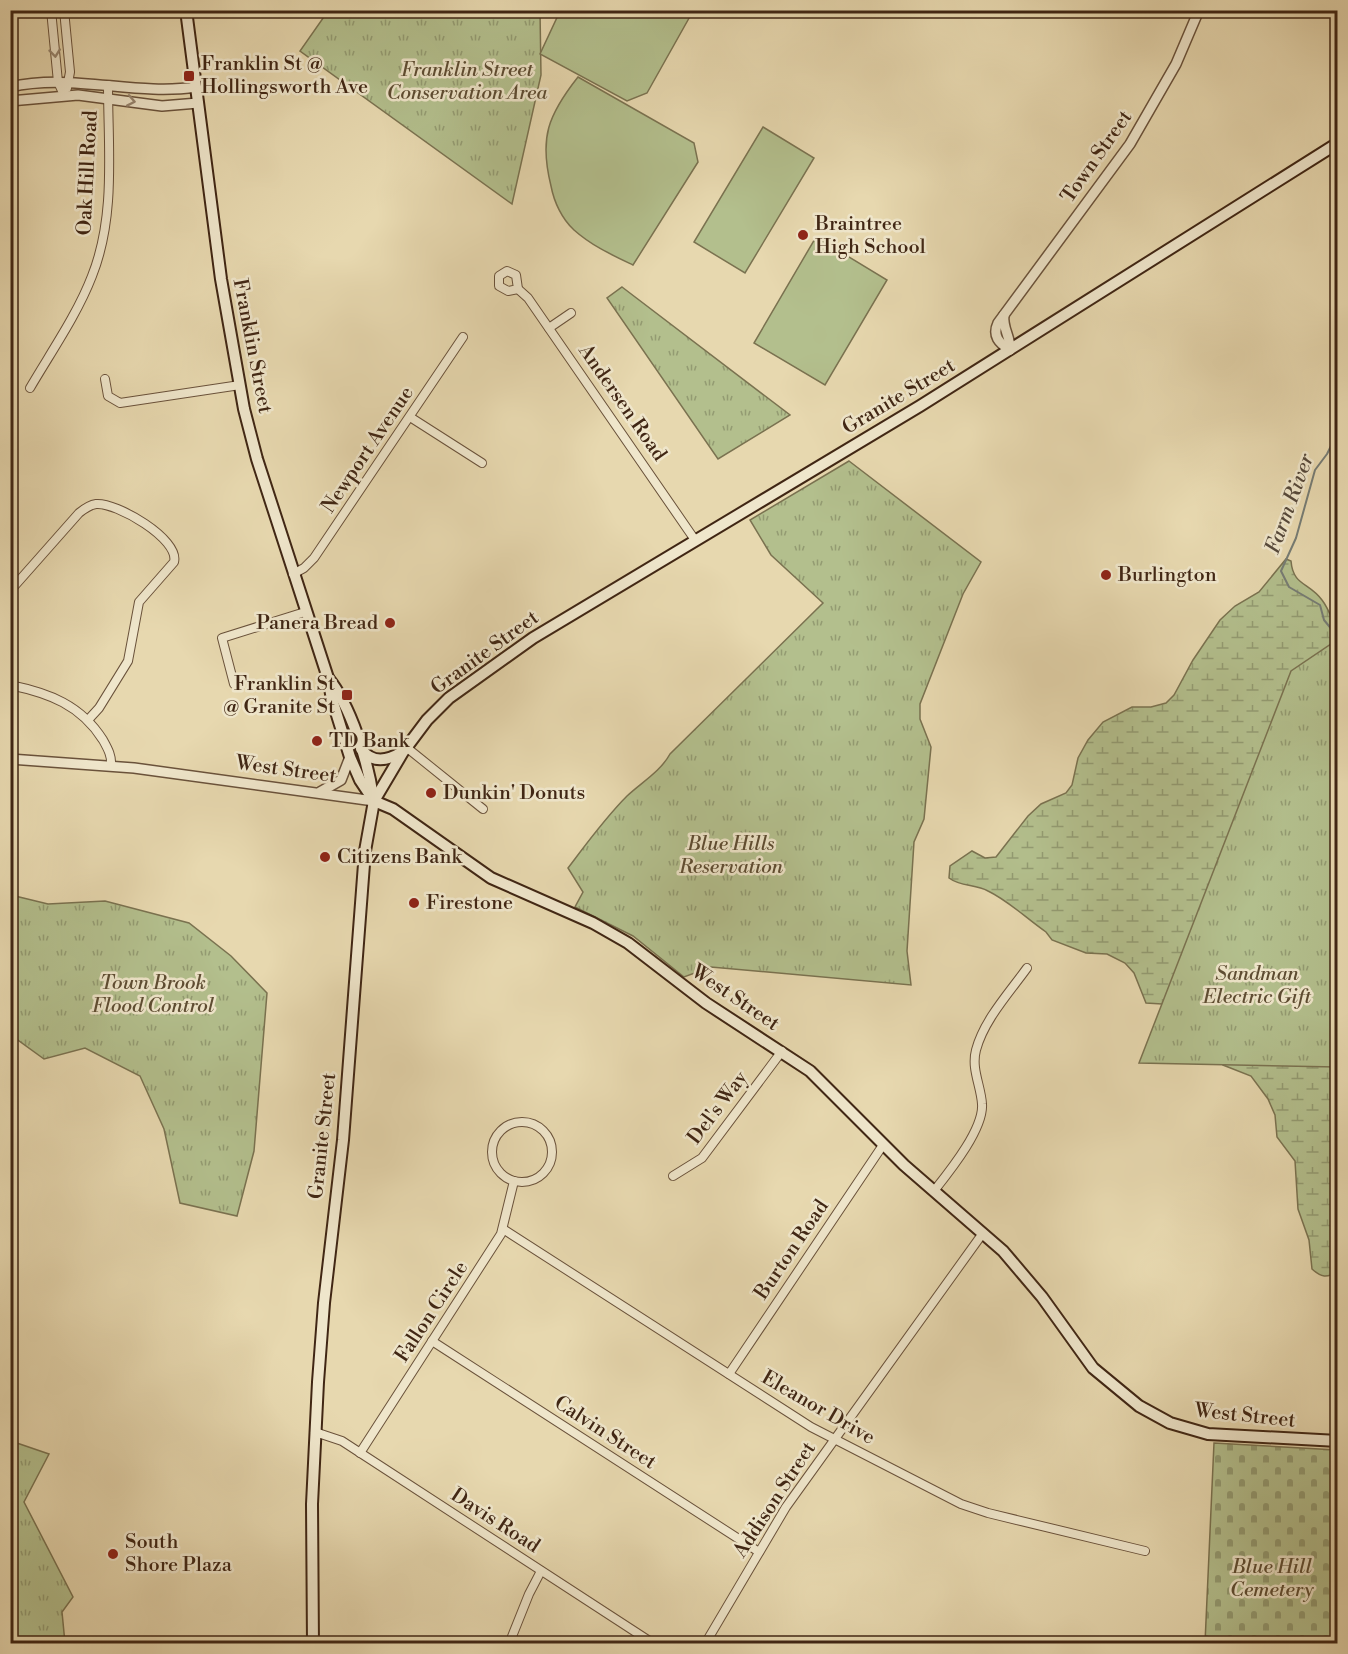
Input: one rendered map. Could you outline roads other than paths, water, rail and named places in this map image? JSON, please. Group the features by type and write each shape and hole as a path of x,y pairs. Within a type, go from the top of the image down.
{"main road":[{"name":"Franklin Street","path":"186,10 221,279 240,385 257,459 328,678 350,757 360,780 374,801"},
{"name":"Granite Street","path":"313,1644 311,1558 315,1432 324,1303 343,1140 365,851 374,801 404,750 437,709 473,678 533,638 1010,350 1338,142"},
{"name":"Franklin Street","path":"328,678 342,697 374,801"},
{"path":"359,747 366,756 376,760 387,759 404,750"},
{"name":"West Street","path":"374,801 393,809 491,878 592,923 628,943 706,1003 782,1051 830,1090 934,1191 983,1233 1035,1288 1093,1368 1118,1391 1147,1411 1178,1425 1217,1435 1338,1441"}],"street":[{"path":"51,10 58,82 64,95"},
{"path":"64,10 69,81 64,95"},
{"name":"Town Street","path":"1010,350 995,334 996,327 1130,144 1176,64 1199,10"},
{"path":"10,87 69,81 160,90 196,87"},
{"name":"Oak Hill Road","path":"30,388 86,291 100,252 107,208 108,85"},
{"path":"10,101 64,95 108,97 162,106 198,103"},
{"name":"Andersen Road","path":"518,289 528,298 695,540"},
{"path":"549,328 571,313"},
{"name":"Newport Avenue","path":"293,574 304,568 314,558 463,337"},
{"path":"105,379 108,396 120,404 240,385"},
{"path":"410,417 482,464"},
{"path":"10,591 79,513 92,505 107,505 117,509 153,530 171,546 175,554 174,562 137,607 128,661 99,708 88,720"},
{"path":"234,684 222,638 305,612"},
{"path":"10,685 56,697 88,720 108,749 111,766"},
{"path":"404,750 483,809"},
{"path":"318,792 341,780 350,757"},
{"name":"West Street","path":"10,759 111,766 374,801"},
{"path":"934,1191 973,1134 981,1117 982,1102 975,1065 980,1038 1027,968"},
{"name":"Del's Way","path":"673,1176 702,1158 782,1051"},
{"path":"519,1122 531,1124 542,1130 549,1140 550,1161 538,1177 526,1182 514,1181 497,1169 493,1158 493,1145 498,1134 507,1126 519,1122"},
{"name":"Burton Road","path":"729,1374 884,1144"},
{"name":"Fallon Circle","path":"360,1453 503,1229 514,1181"},
{"name":"Eleanor Drive","path":"503,1229 834,1439 974,1509 1144,1551"},
{"name":"Addison Street","path":"705,1644 786,1507 983,1233"},
{"name":"Calvin Street","path":"432,1341 759,1552"},
{"name":"Davis Road","path":"315,1432 336,1438 360,1453 654,1644"},
{"path":"509,1644 541,1571"}],"waterway":[{"name":"Farm River","path":"1338,432 1327,454 1315,470 1296,538 1281,571 1289,587 1320,605 1324,620 1338,637"}],"place":[{"name":"Franklin St @ Hollingsworth Ave","path":"189,76"},
{"name":"Braintree High School","path":"803,235"},
{"name":"Burlington","path":"1106,575"},
{"name":"Panera Bread","path":"390,623"},
{"name":"Franklin St @ Granite St","path":"347,695"},
{"name":"TD Bank","path":"317,741"},
{"name":"Dunkin' Donuts","path":"431,793"},
{"name":"Citizens Bank","path":"325,857"},
{"name":"Firestone","path":"414,903"},
{"name":"South Shore Plaza","path":"113,1554"}],"park label":[{"name":"Franklin Street Conservation Area","path":"467,82"},
{"name":"Blue Hills Reservation","path":"731,856"},
{"name":"Sandman Electric Gift","path":"1257,986"},
{"name":"Town Brook Flood Control","path":"153,994"},
{"name":"Blue Hill Cemetery","path":"1272,1578"}]}
